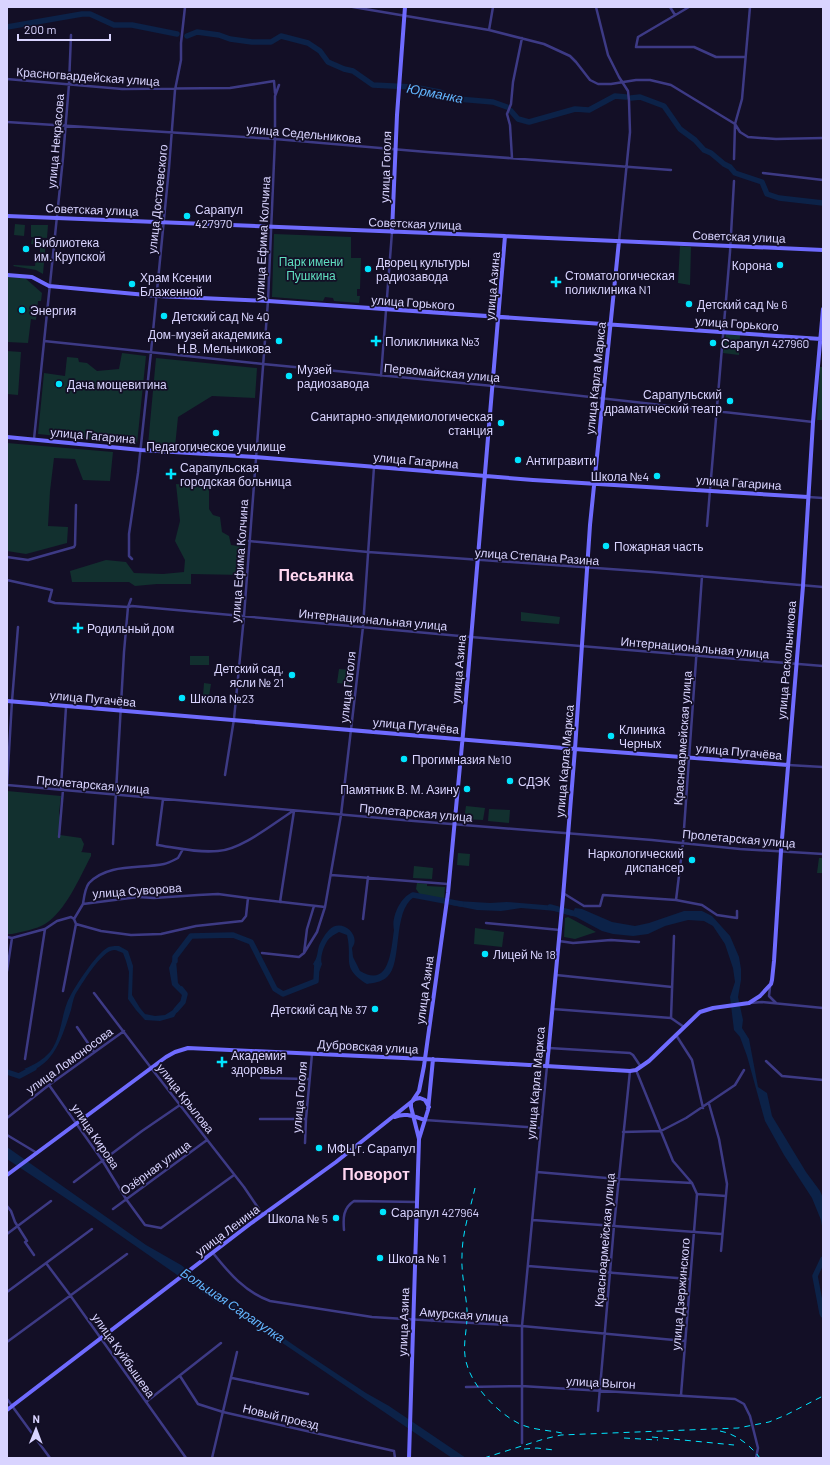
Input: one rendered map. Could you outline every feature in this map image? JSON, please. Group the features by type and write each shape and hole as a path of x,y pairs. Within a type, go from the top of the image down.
{"main road":[{"name":"улица Гоголя","path":"392,232 397,115 405,7"},
{"name":"Советская улица","path":"7,216 823,250"},
{"name":"улица Азина","path":"412,1101 420,1086 425,1059 448,893 506,236"},
{"name":"улица Карла Маркса","path":"547,1066 575,749 590,530 618,241"},
{"name":"улица Горького","path":"7,275 32,277 49,286 157,296 268,301 821,339"},
{"name":"улица Раскольникова","path":"770,984 774,961 781,852 803,586 813,422 823,309"},
{"name":"улица Гагарина","path":"7,437 141,450 256,457 485,476 808,497"},
{"name":"улица Пугачёва","path":"9,701 575,749 788,765"},
{"path":"747,1004 760,996 770,984"},
{"name":"Дубровская улица","path":"8,1175 152,1068 175,1052 188,1048 433,1059 630,1071 641,1067 660,1051 700,1012 712,1008 747,1004"},
{"path":"429,1107 423,1098 418,1098 412,1101 411,1110 414,1114 419,1116 428,1112 429,1107 433,1059"},
{"name":"улица Ленина","path":"7,1410 200,1262 330,1166 412,1101"},
{"name":"улица Азина","path":"411,1110 419,1139"},
{"name":"улица Азина","path":"409,1458 419,1139 428,1112"},
{"name":"улица Ленина","path":"383,1125 402,1114 425,1120"}],"street":[{"name":"улица Достоевского","path":"132,559 130,556 130,534 141,450 164,222 175,90 181,60 181,43 185,7"},
{"path":"353,7 489,30 544,44 570,56 590,80 598,84 650,80 671,85 736,124 740,132 748,137 776,139 823,138"},
{"path":"489,30 493,7"},
{"name":"улица Карла Маркса","path":"596,7 608,55 628,91 630,110 630,132 618,241"},
{"path":"670,7 675,16"},
{"path":"689,7 638,37 636,47 694,47 716,57 745,57"},
{"path":"734,159 736,124 742,99 750,7"},
{"name":"улица Некрасова","path":"34,439 66,126 71,35"},
{"path":"512,158 510,125 507,114 511,104 513,82 522,38"},
{"name":"Красногвардейская улица","path":"7,80 122,89 175,90 230,88 274,81 276,96"},
{"name":"улица Ефима Колчина","path":"225,775 234,719 244,616 268,301 276,96 279,85"},
{"name":"улица Седельникова","path":"7,122 275,139 671,170"},
{"path":"763,173 823,180"},
{"path":"707,526 734,181"},
{"name":"улица Гоголя","path":"382,376 392,232"},
{"name":"Первомайская улица","path":"44,341 493,386 813,422"},
{"name":"улица Гоголя","path":"304,953 317,932 326,907 341,814 363,627 374,467"},
{"name":"улица Гагарина","path":"808,497 823,498"},
{"path":"7,557 28,560 74,547 76,505"},
{"name":"улица Степана Разина","path":"249,541 368,552 702,576 823,587"},
{"name":"Красноармейская улица","path":"676,900 689,757 702,576"},
{"name":"Интернациональная улица","path":"7,580 52,590 49,601 55,603 132,606 471,637 823,666"},
{"path":"113,844 123,659 128,607 131,600"},
{"path":"7,785 9,701 18,627"},
{"path":"59,837 63,790 61,787 66,706"},
{"name":"улица Пугачёва","path":"788,765 823,767"},
{"name":"Пролетарская улица","path":"7,785 781,852 823,854"},
{"path":"163,799 157,845 183,849 219,851 238,846 294,810"},
{"path":"280,902 294,810"},
{"name":"улица Суворова","path":"183,849 178,858 165,864 120,868 100,875 88,884 84,894 83,904 138,897 154,898 198,894 218,894 326,907"},
{"path":"331,875 448,884"},
{"path":"364,919 368,877"},
{"path":"563,895 584,906 600,906 603,895 676,900 702,905 717,915 737,918 737,911"},
{"path":"76,924 101,931 131,935 161,934 196,926 242,921 246,916 248,898"},
{"path":"74,919 83,904"},
{"path":"262,953 299,957 304,953 307,929 314,906"},
{"path":"7,937 12,938 45,930 57,921 71,917 74,919"},
{"path":"63,991 76,924 74,919"},
{"path":"486,923 560,930"},
{"path":"25,1059 45,930"},
{"path":"671,1018 674,936"},
{"path":"7,971 12,938"},
{"path":"559,941 573,943 611,940 639,942"},
{"path":"556,974 672,986"},
{"path":"770,984 770,996 774,1002 779,1004"},
{"name":"улица Крылова","path":"94,993 264,1215"},
{"path":"747,1004 762,1002 823,1008"},
{"path":"552,1009 671,1018 684,1027"},
{"path":"78,1027 94,1052"},
{"name":"улица Ломоносова","path":"7,1118 49,1085 124,1031"},
{"path":"676,1035 692,1060 703,1108"},
{"path":"548,1048 630,1052 641,1067"},
{"name":"улица Гоголя","path":"305,1142 312,1053"},
{"path":"766,1061 782,1076 823,1080"},
{"name":"улица Карла Маркса","path":"522,1443 522,1326 547,1066"},
{"path":"636,1070 673,1161 692,1184 697,1194 726,1196"},
{"path":"623,1132 661,1131 703,1108 735,1086 744,1070"},
{"name":"Красноармейская улица","path":"598,1411 618,1179 630,1071"},
{"path":"261,1078 309,1079"},
{"name":"улица Кирова","path":"49,1085 102,1160 126,1199 146,1225 161,1228 234,1175"},
{"path":"709,1104 719,1138 727,1184 721,1251"},
{"path":"74,1182 102,1160 180,1105"},
{"path":"260,1119 306,1120"},
{"path":"425,1120 541,1128"},
{"path":"7,1135 35,1154"},
{"name":"Озёрная улица","path":"113,1209 207,1140"},
{"path":"537,1172 692,1184"},
{"name":"улица Дзержинского","path":"681,1395 697,1194"},
{"path":"7,1234 51,1201"},
{"path":"344,1230 342,1217 350,1204 354,1201 417,1202"},
{"path":"7,1206 11,1211 17,1226 27,1240 25,1242 34,1255"},
{"path":"533,1220 722,1234"},
{"path":"7,1292 92,1229"},
{"name":"Амурская улица","path":"213,1253 229,1274 244,1287 259,1298 270,1301 372,1317 522,1326 685,1341"},
{"path":"7,1342 127,1254"},
{"name":"улица Куйбышева","path":"46,1263 186,1458"},
{"path":"528,1266 690,1279"},
{"path":"432,1312 432,1321"},
{"path":"146,1402 221,1343"},
{"path":"212,1458 237,1352"},
{"name":"Новый проезд","path":"180,1376 198,1404 223,1412 394,1451 395,1458"},
{"path":"232,1378 308,1394"},
{"name":"улица Выгон","path":"466,1386 521,1386 599,1392 681,1395 735,1399 744,1404 750,1416 758,1448 756,1458"},
{"path":"7,1399 50,1458"}],"green space":[{"path":"15,224 25,225 24,236 14,235"},
{"path":"31,225 48,225 47,238 31,237"},
{"name":"Парк имени Пушкина","path":"274,234 351,237 351,258 361,258 360,289 357,289 357,296 360,296 359,303 334,301 333,298 325,297 323,301 272,297"},
{"path":"32,239 46,240 43,274 36,270 13,266 35,266 36,255 40,254 40,245 31,244"},
{"path":"680,246 691,247 690,285 678,283"},
{"name":"Энергия","path":"7,277 25,278 42,293 41,301 38,301 36,320 31,319 28,343 7,342"},
{"path":"726,334 740,335 739,355 723,353"},
{"path":"7,351 21,352 18,395 7,394"},
{"path":"122,353 146,356 137,444 38,434 44,373 65,376 67,357 78,358 79,362 87,363 97,371 119,369"},
{"path":"156,358 257,368 255,398 212,396 178,417 175,447 148,445"},
{"path":"820,367 823,367 823,420 817,420"},
{"path":"7,443 113,452 110,481 83,480 75,459 54,458 48,526 68,527 67,543 26,554 7,551"},
{"path":"176,484 209,487 209,509 213,515 220,517 222,532 229,536 231,545 246,547 244,575 191,574 191,584 157,584 135,586 129,582 72,582 70,571 106,560 126,562 134,573 163,574 184,572 185,560 175,541 180,521"},
{"path":"521,612 560,617 559,624 521,621"},
{"path":"190,656 209,656 209,665 190,665"},
{"path":"339,669 350,670 349,684 337,683"},
{"path":"204,683 211,684 209,696 203,696"},
{"path":"7,791 61,796 59,813 61,823 60,835 81,838 84,844 81,852 91,853 91,856 77,884 59,911 45,924 12,934 7,934"},
{"path":"466,806 485,808 483,820 464,819"},
{"path":"489,809 510,810 509,823 488,821"},
{"path":"458,853 470,854 469,866 457,865"},
{"path":"819,858 823,858 823,873 817,873"},
{"path":"414,866 433,868 432,879 413,878"},
{"path":"417,883 427,884 427,886 445,887 444,900 421,896 416,889"},
{"path":"568,917 596,932 575,939 564,937 565,918"},
{"path":"475,928 504,932 502,947 474,944"}],"water":[{"path":"411,893 418,893 420,896 419,898 414,897 407,904 400,925 395,961 392,970 385,979 367,984 353,973 349,962 347,935 339,932 329,939 325,946 319,972 313,964 317,957 318,948 329,930 339,926 349,929 352,933 354,938 352,948 353,957 360,971 370,975 378,975 383,971 390,956 392,947 395,914 403,899"},
{"path":"457,901 490,903 507,902 556,906 556,911 521,908 501,911 477,910 452,905"},
{"path":"575,908 582,909 612,922 635,926 649,923 684,911 702,911 712,916 730,936 739,957 741,980 738,997 743,1020 742,1028 749,1039 758,1087 767,1093 772,1116 806,1172 820,1191 823,1198 823,1232 821,1220 812,1198 784,1155 765,1121 747,1056 740,1037 734,1030 730,997 735,982 733,968 725,944 713,926 704,921 688,920 665,926 648,934 633,936 613,934 602,931 576,917 565,914 565,911 573,912"},
{"path":"111,946 119,946 128,951 133,966 132,995 140,1008 145,1014 155,1016 165,1015 181,1005 174,1017 160,1021 145,1020 136,1010 128,999 129,972 126,961 123,953 114,950 109,952 98,962 75,995 60,1042 51,1056 46,1062 37,1068 30,1070 24,1069 41,1060 54,1046 59,1034 67,1003 79,981 97,957"},
{"path":"176,953 179,955 176,960 178,983 186,992 184,997 172,985 169,968"},
{"path":"7,1147 146,1245 181,1265 214,1290 298,1348 366,1393 389,1406 466,1458 452,1458 222,1302 219,1304 7,1159"}],"waterway":[{"name":"Юрманка","path":"7,27 82,14 90,14 114,25 132,25 177,34"},
{"name":"Юрманка","path":"187,36 197,32 252,42 271,42 281,36 308,43 320,51 328,62 353,71 373,85 413,87 440,92 458,99 493,102 507,107"},
{"name":"Юрманка","path":"511,111 518,119 529,122 575,109 589,110 615,96 626,97"},
{"name":"Юрманка","path":"631,98 640,97 664,106 680,129 695,140 704,150 711,153 730,167 735,173 762,182 767,194 779,198 823,203"},
{"name":"Большая Сарапулка","path":"413,895 461,904"},
{"name":"Большая Сарапулка","path":"550,907 572,913"},
{"name":"Большая Сарапулка","path":"175,961 175,957 191,936 233,935 251,942 275,989 283,994 316,981 317,963"},
{"name":"Большая Сарапулка","path":"176,1010 183,1002 185,994 181,989"},
{"name":"Большая Сарапулка","path":"7,1072 19,1076 34,1068"},
{"name":"Большая Сарапулка","path":"823,1259 815,1276 823,1315"}],"railway":[{"path":"475,1188 462,1247 462,1270 467,1310 465,1339 465,1356 467,1366 471,1376 484,1395 509,1418 528,1427 562,1433"},
{"path":"484,1458 561,1435 738,1428 769,1422 823,1396"},
{"path":"720,1431 726,1432 742,1441 760,1458"},
{"path":"652,1437 734,1445"},
{"path":"624,1438 658,1440"},
{"path":"524,1449 537,1448 554,1450"}],"place":[{"name":"Сарапул 427970","path":"187,216"},
{"name":"Библиотека им. Крупской","path":"26,249"},
{"name":"Корона","path":"780,265"},
{"name":"Дворец культуры радиозавода","path":"368,269"},
{"name":"Стоматологическая поликлиника N1","path":"556,282"},
{"name":"Храм Ксении Блаженной","path":"132,284"},
{"name":"Детский сад № 6","path":"689,304"},
{"name":"Энергия","path":"22,310"},
{"name":"Детский сад № 40","path":"164,316"},
{"name":"Дом-музей академика Н.В. Мельникова","path":"279,341"},
{"name":"Поликлиника №3","path":"376,341"},
{"name":"Сарапул 427960","path":"713,343"},
{"name":"Музей радиозавода","path":"289,376"},
{"name":"Дача мощевитина","path":"59,384"},
{"name":"Сарапульский драматический театр","path":"730,401"},
{"name":"Санитарно-эпидемиологическая станция","path":"501,423"},
{"name":"Педагогическое училище","path":"216,433"},
{"name":"Антигравити","path":"518,460"},
{"name":"Сарапульская городская больница","path":"171,474"},
{"name":"Школа №4","path":"657,476"},
{"name":"Пожарная часть","path":"606,546"},
{"name":"Родильный дом","path":"78,628"},
{"name":"Детский сад, ясли № 21","path":"292,675"},
{"name":"Школа №23","path":"182,698"},
{"name":"Клиника Черных","path":"611,736"},
{"name":"Прогимназия №10","path":"404,759"},
{"name":"СДЭК","path":"510,781"},
{"name":"Памятник В. М. Азину","path":"467,789"},
{"name":"Наркологический диспансер","path":"692,860"},
{"name":"Лицей № 18","path":"485,954"},
{"name":"Детский сад № 37","path":"375,1009"},
{"name":"Академия здоровья","path":"222,1062"},
{"name":"МФЦ г. Сарапул","path":"319,1148"},
{"name":"Сарапул 427964","path":"383,1212"},
{"name":"Школа № 5","path":"336,1218"},
{"name":"Школа № 1","path":"380,1258"}],"district":[{"name":"Песьянка","path":"316,574"},
{"name":"Поворот","path":"376,1173"}]}
